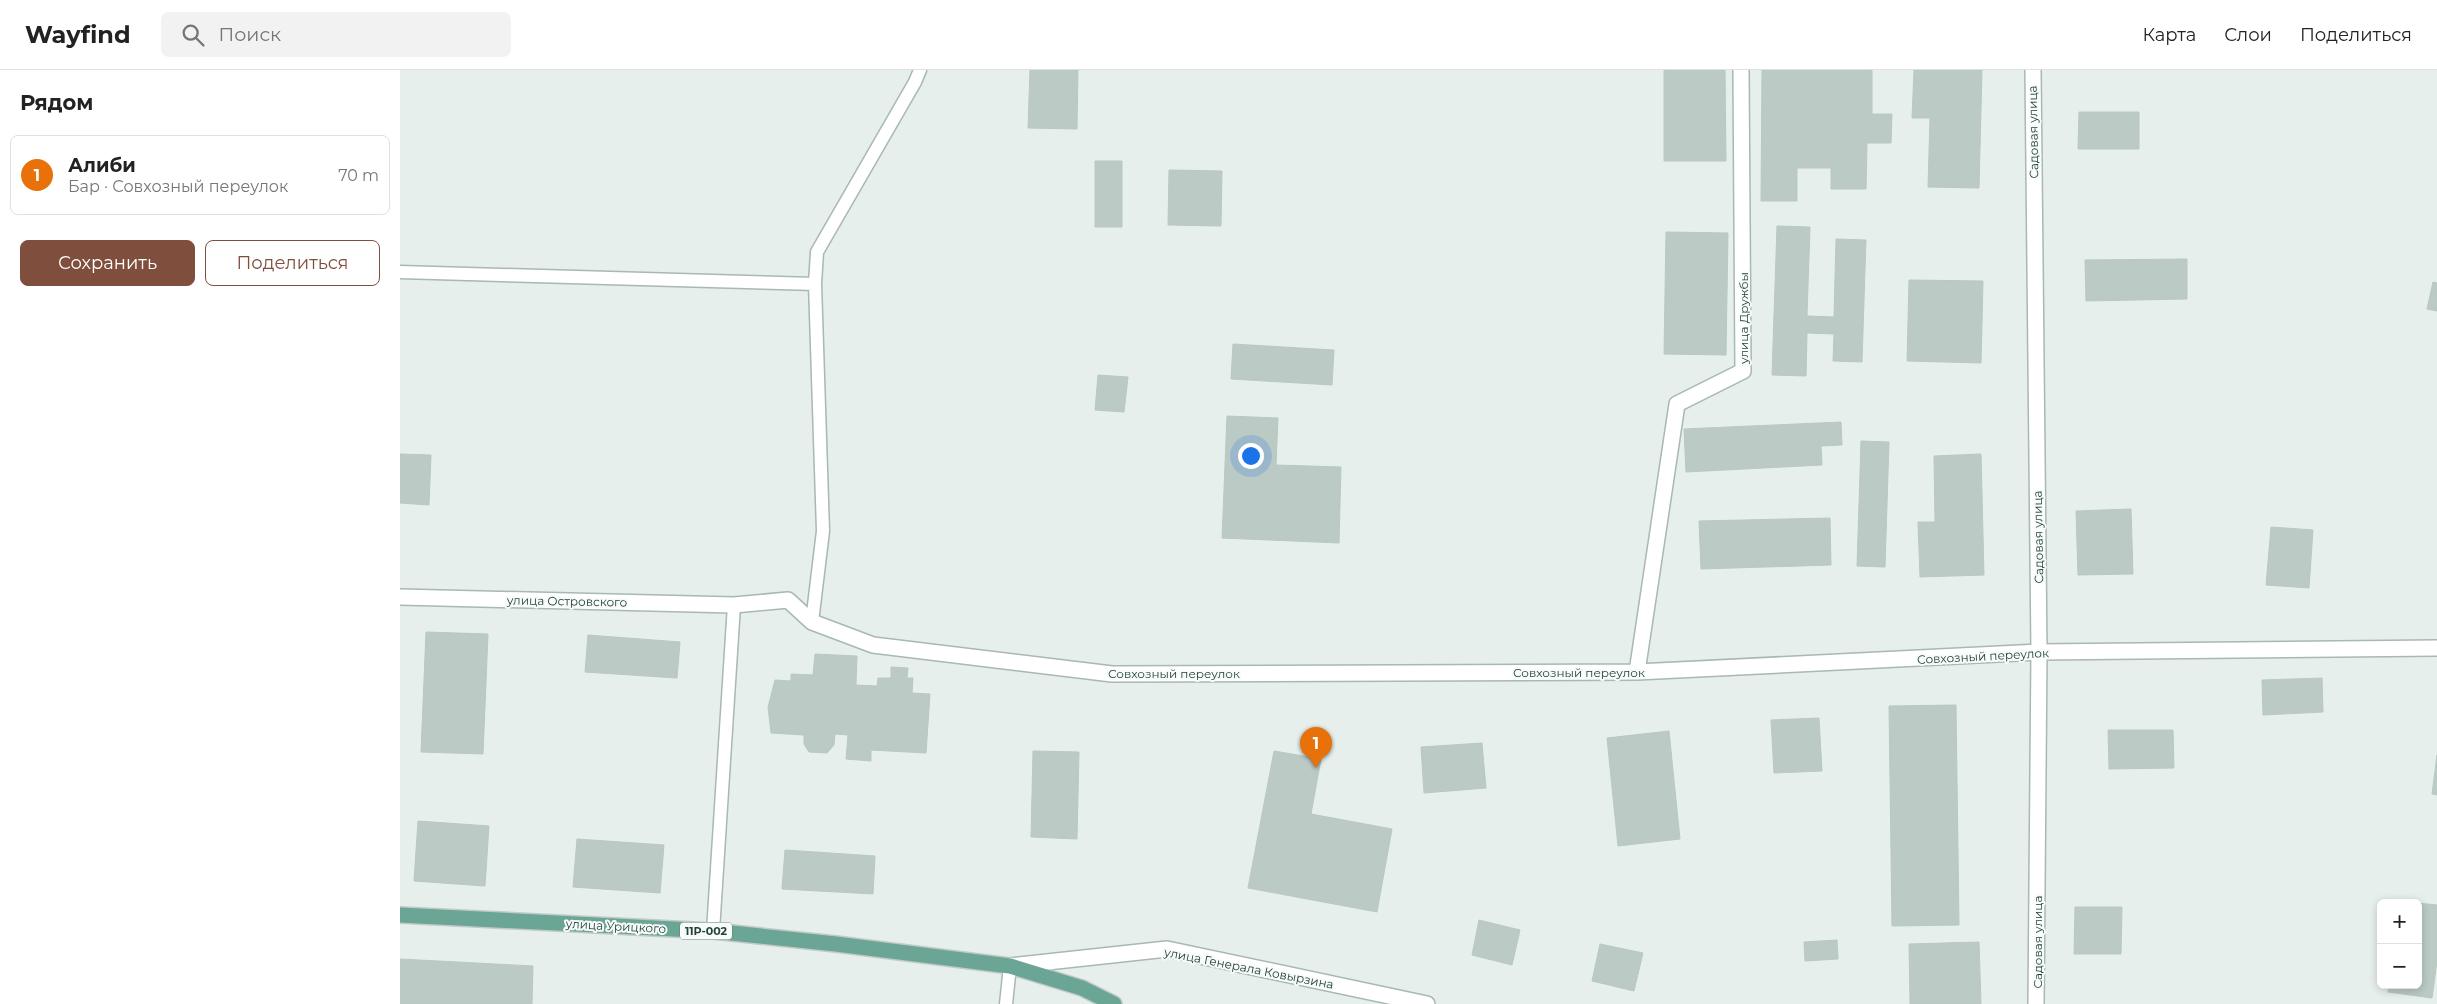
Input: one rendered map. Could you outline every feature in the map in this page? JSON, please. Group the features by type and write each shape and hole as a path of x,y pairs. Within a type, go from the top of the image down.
{"main road":[{"name":"улица Урицкого","path":"400,915 713,931 1010,966"},
{"name":"11Р-002","path":"1010,966 1082,988 1114,1004"}],"street":[{"name":"улица Дружбы","path":"1637,672 1677,404 1743,371 1741,70"},
{"name":"Садовая улица","path":"2033,70 2039,652 2036,1004"},
{"name":"улица Островского","path":"400,597 734,605"},
{"name":"Совхозный переулок","path":"734,605 788,600 812,622 873,645 1112,674 1637,672 2039,652 2437,648"},
{"name":"улица Генерала Ковырзина","path":"1010,966 1167,949 1427,1004"}],"lane":[{"path":"812,622 823,531 815,284 817,252 915,82 920,70"},
{"path":"400,272 815,284"},
{"path":"713,931 734,605"},
{"path":"1006,1004 1010,966"}],"building":[{"path":"1030,70 1078,70 1077,129 1028,128"},
{"path":"1664,70 1725,70 1726,161 1664,161"},
{"path":"1762,70 1872,70 1872,114 1892,114 1891,143 1867,143 1866,189 1831,189 1831,168 1797,168 1797,201 1761,201"},
{"path":"1914,70 1982,70 1979,188 1928,187 1930,118 1912,118"},
{"path":"2079,112 2139,112 2139,149 2078,149"},
{"path":"1095,161 1122,161 1122,227 1095,227"},
{"path":"1169,170 1222,171 1221,226 1168,225"},
{"path":"1777,226 1810,227 1807,316 1834,317 1836,239 1866,240 1862,362 1833,361 1834,334 1807,333 1806,376 1772,375"},
{"path":"1666,232 1728,233 1726,355 1664,354"},
{"path":"2187,259 2187,299 2086,301 2085,260"},
{"path":"1909,280 1983,281 1981,363 1907,361"},
{"path":"2433,282 2437,283 2437,311 2427,309"},
{"path":"1233,344 1334,350 1332,385 1231,379"},
{"path":"1098,375 1128,377 1124,412 1095,410"},
{"path":"1227,416 1278,418 1276,465 1341,467 1339,543 1222,538"},
{"path":"1841,422 1842,445 1821,446 1822,465 1686,472 1684,429"},
{"path":"1861,441 1889,442 1885,567 1857,566"},
{"path":"400,454 431,455 429,505 400,503"},
{"path":"1981,454 1984,575 1920,577 1918,522 1935,522 1934,456"},
{"path":"2131,509 2133,574 2078,575 2076,511"},
{"path":"1830,518 1831,565 1701,569 1699,521"},
{"path":"2271,527 2313,530 2309,588 2266,585"},
{"path":"426,632 488,634 483,754 421,752"},
{"path":"588,635 680,642 677,678 585,672"},
{"path":"815,654 857,656 856,685 877,686 878,678 891,678 891,667 908,668 907,678 913,678 912,693 930,694 926,753 871,750 871,761 846,759 848,735 835,734 834,745 827,753 809,752 804,744 804,735 771,733 768,707 775,680 791,681 791,674 813,675"},
{"path":"2322,678 2323,712 2263,715 2262,680"},
{"path":"1956,705 1959,925 1892,926 1889,706"},
{"path":"1819,718 1822,771 1774,773 1771,720"},
{"path":"2108,730 2173,730 2174,768 2109,769"},
{"path":"1669,731 1680,839 1618,846 1607,738"},
{"path":"1482,743 1486,788 1424,793 1421,747"},
{"path":"1033,751 1079,752 1077,839 1031,837"},
{"path":"1274,751 1321,759 1311,814 1392,829 1377,912 1248,888"},
{"path":"2437,755 2437,795 2432,794"},
{"path":"418,821 489,826 485,886 414,881"},
{"path":"577,839 664,845 660,893 573,887"},
{"path":"785,850 875,856 873,894 782,889"},
{"path":"2422,903 2437,905 2437,961 2432,998 2388,992 2388,989 2422,989"},
{"path":"2075,907 2122,907 2121,954 2074,954"},
{"path":"1479,920 1520,930 1512,965 1472,955"},
{"path":"1837,940 1838,959 1805,961 1804,942"},
{"path":"1979,942 1981,1004 1910,1004 1909,944"},
{"path":"1600,944 1643,953 1634,991 1592,981"},
{"path":"400,959 533,966 532,1004 400,1004"}],"place":[{"name":"Алиби","path":"1316,768"}]}
